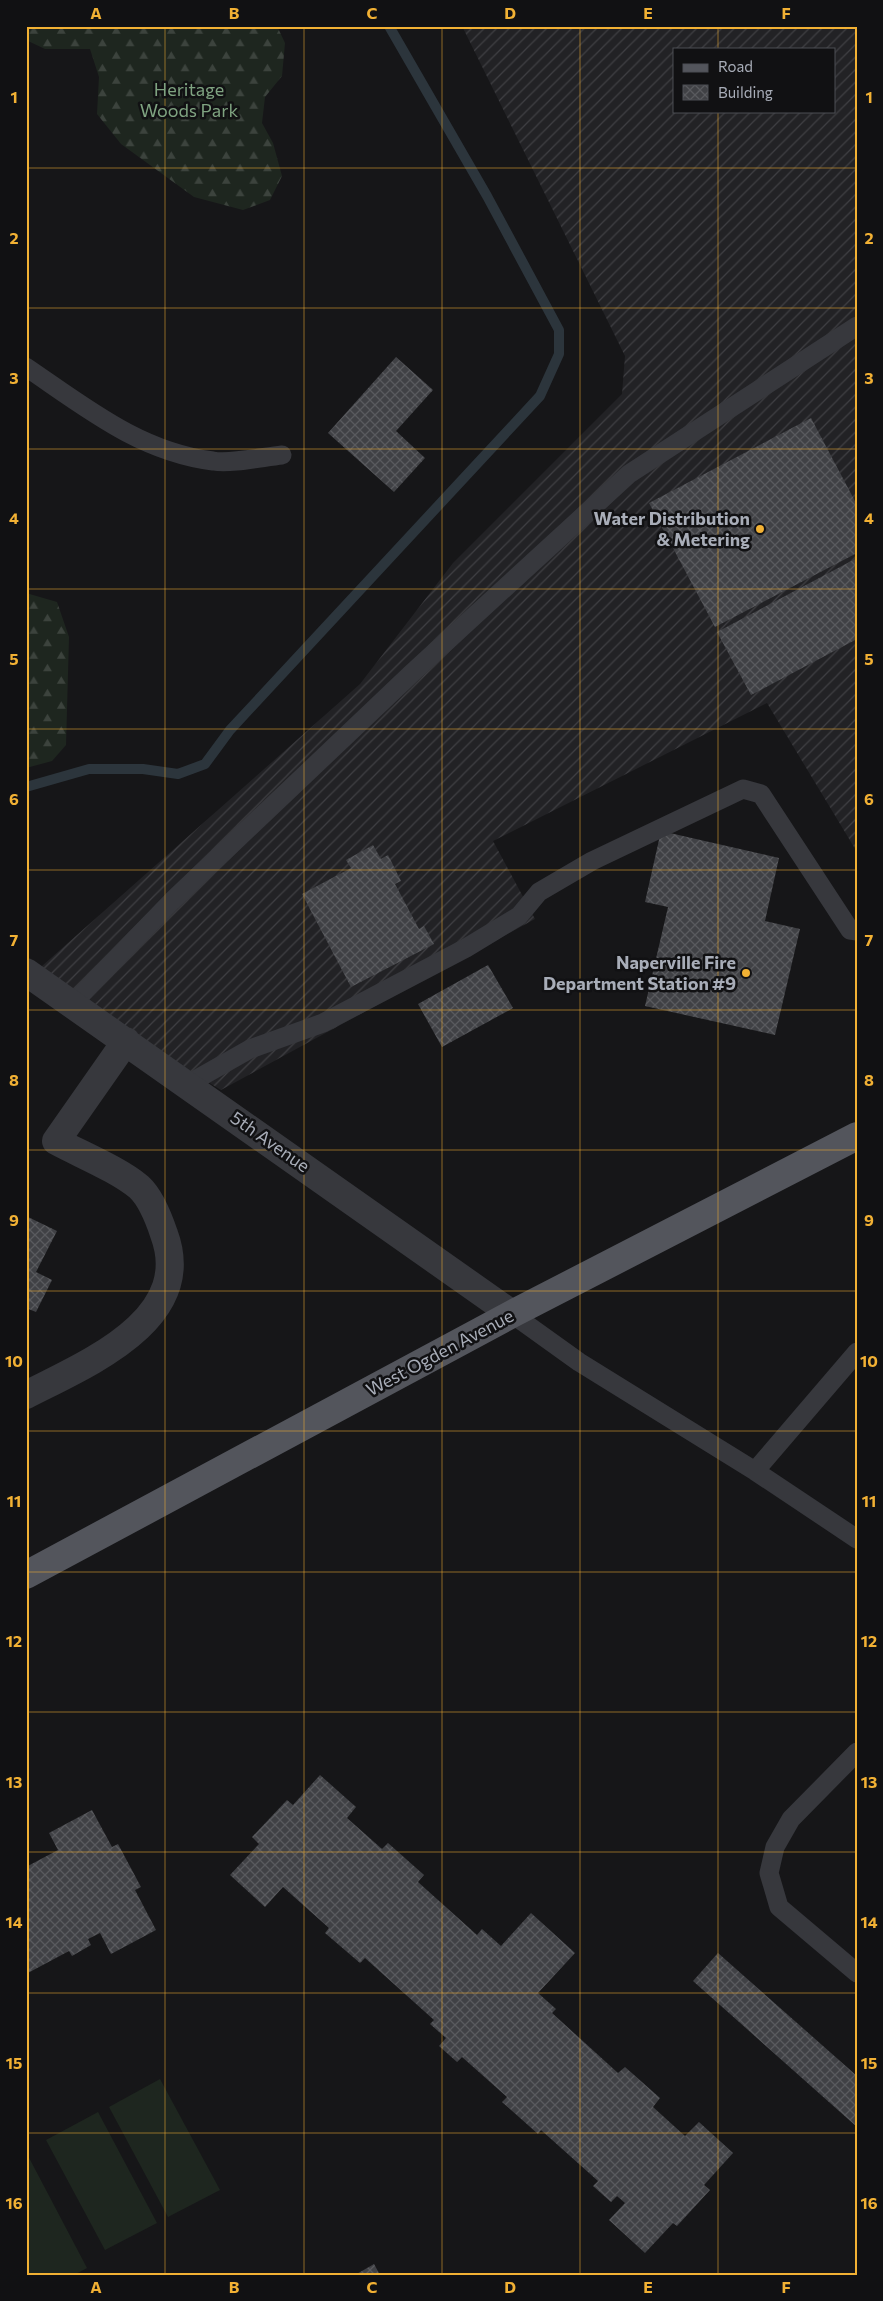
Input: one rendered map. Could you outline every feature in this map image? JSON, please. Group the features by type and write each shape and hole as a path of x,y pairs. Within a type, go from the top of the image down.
{"main road":[{"name":"West Ogden Avenue","path":"26,1575 512,1314 857,1136"}],"street":[{"name":"5th Avenue","path":"26,972 188,1084 512,1314"},
{"path":"26,1395 89,1363 131,1334 159,1305 170,1272 167,1241 157,1214 140,1188 56,1141 126,1041"}],"lane":[{"path":"72,1004 172,901 412,674 629,474 857,326"},
{"path":"26,367 119,430 164,451 215,462 282,455"},
{"path":"188,1084 250,1049 323,1022 466,948 519,916 539,892 592,860 743,789 762,794 850,930 857,931"},
{"path":"512,1314 579,1362 755,1471 857,1539"},
{"path":"755,1471 857,1352"},
{"path":"857,1752 791,1819 774,1847 769,1873 779,1907 857,1973"}],"shaded area":[{"path":"462,26 857,26 857,852 767,703 493,841 535,919 221,1090 33,974 360,684 453,563 622,394 625,356"}],"green space":[{"name":"Heritage Woods Park","path":"26,26 277,26 285,43 282,76 265,97 262,123 273,143 282,176 270,200 243,210 194,197 121,144 97,114 99,77 90,49 45,49 26,40"},
{"path":"26,593 57,602 69,637 66,745 52,761 26,768"},
{"path":"160,2079 220,2190 168,2217 109,2107"},
{"path":"98,2112 157,2223 105,2250 46,2140"},
{"path":"26,2152 87,2268 74,2275 26,2275"}],"building":[{"path":"396,357 433,390 396,431 425,458 394,492 328,433"},
{"name":"Water Distribution & Metering","path":"811,418 857,505 857,553 715,627 649,503"},
{"path":"857,558 857,639 751,695 717,632"},
{"path":"661,831 779,858 765,921 800,929 775,1035 645,1006 668,907 645,902"},
{"path":"373,845 381,859 388,855 401,881 395,884 419,929 424,926 434,944 351,987 302,894 351,868 346,860"},
{"path":"488,965 513,1008 442,1047 418,1004"},
{"path":"26,1216 57,1231 36,1272 52,1280 36,1312 26,1308"},
{"path":"320,1775 356,1807 347,1818 382,1849 388,1843 424,1875 418,1882 477,1935 482,1929 501,1946 531,1913 575,1953 538,1993 556,2009 552,2013 618,2073 625,2067 660,2098 653,2107 685,2136 699,2122 733,2153 704,2185 710,2190 677,2226 673,2223 645,2253 609,2220 625,2203 617,2196 611,2202 593,2186 598,2181 541,2130 538,2134 502,2102 507,2097 462,2057 457,2062 439,2046 446,2038 430,2024 434,2020 365,1958 360,1963 325,1933 329,1928 283,1887 265,1907 230,1875 259,1844 252,1837 287,1800 293,1805"},
{"path":"92,1810 112,1847 118,1844 141,1887 135,1890 156,1930 111,1954 100,1933 88,1939 91,1945 72,1956 69,1951 26,1974 26,1867 58,1850 49,1833"},
{"path":"718,1953 857,2076 857,2127 693,1981"},
{"path":"374,2264 380,2275 355,2275"}],"waterway":[{"path":"26,787 89,769 143,769 178,774 205,764 230,730 540,396 559,354 559,330 487,196 389,26"}],"place":[{"name":"Water Distribution & Metering","path":"760,529"},
{"name":"Naperville Fire Department Station #9","path":"746,973"}]}
